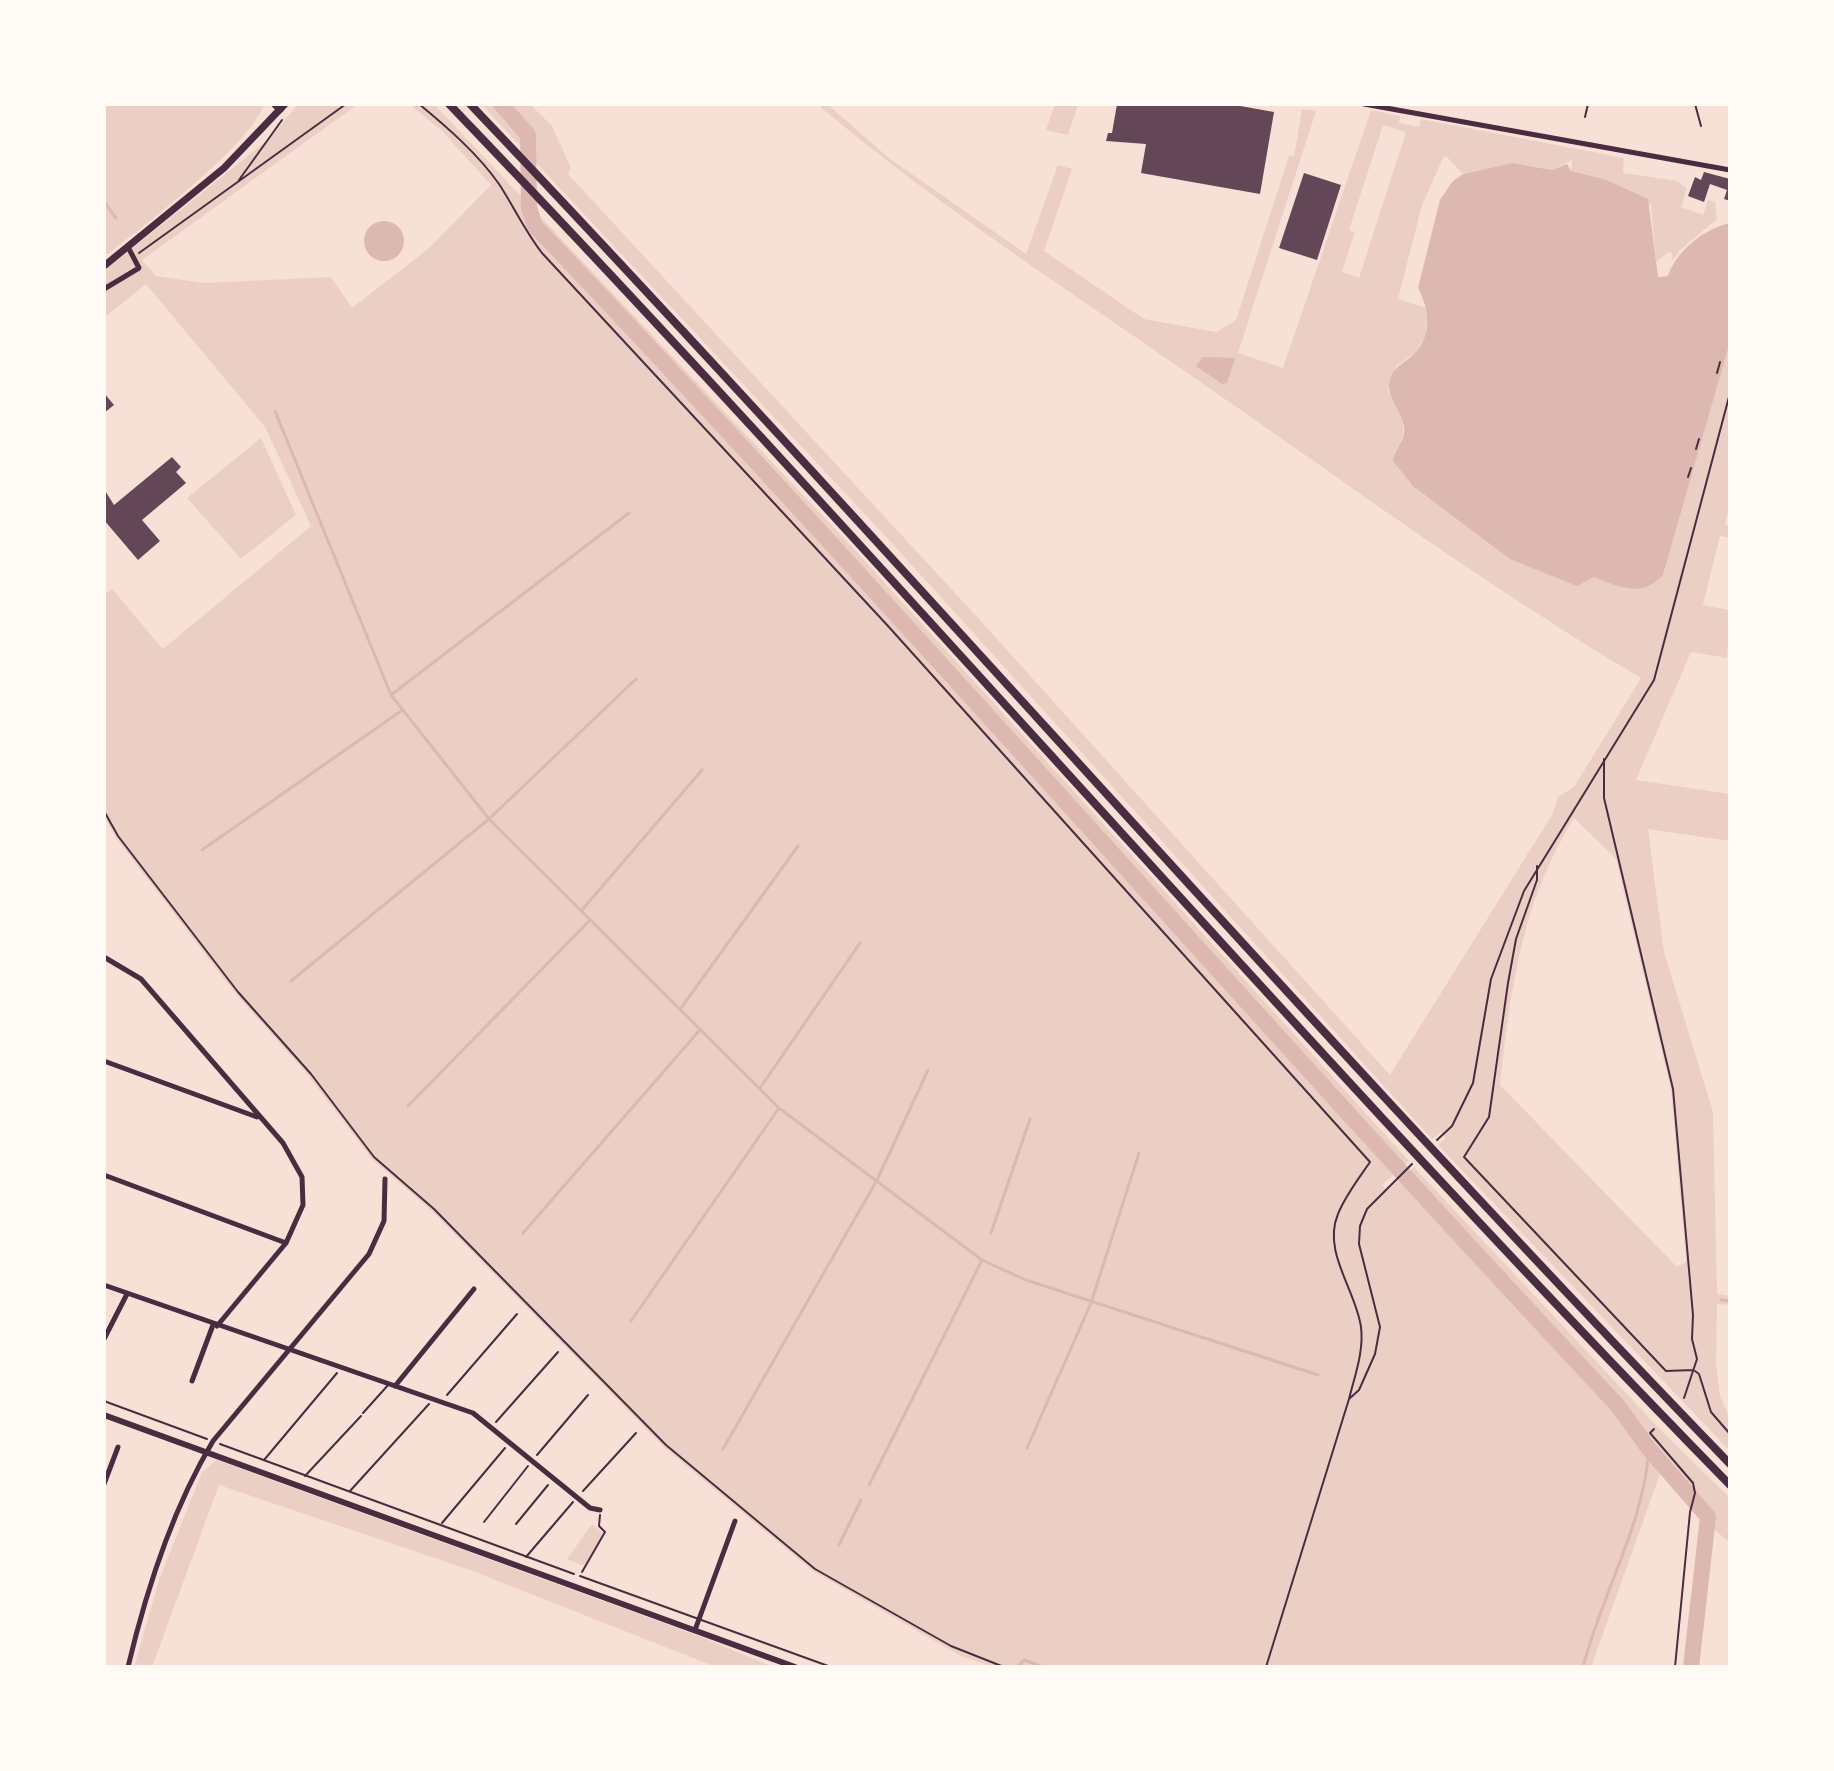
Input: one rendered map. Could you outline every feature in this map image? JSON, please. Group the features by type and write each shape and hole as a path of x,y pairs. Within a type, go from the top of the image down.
{"highway":[{"path":"449,104 920,607 1423,1164 1730,1485"},
{"path":"470,104 811,468 1529,1256 1730,1464"}],"main road":[{"path":"104,266 224,168 282,108"}],"street":[{"path":"1364,104 1730,170"},
{"path":"104,289 139,268 128,247"},
{"path":"104,957 141,979 292,1154 302,1177 303,1205 286,1243 215,1326 192,1381"},
{"path":"104,1061 261,1118"},
{"path":"104,1175 286,1243"},
{"path":"128,1667 155,1576 206,1452 377,1240 387,1203 385,1179"},
{"path":"104,1285 215,1326 344,1365 473,1413 492,1425 590,1508 600,1510"},
{"path":"392,1385 474,1289"},
{"path":"104,1339 127,1294"},
{"path":"104,1415 795,1667"},
{"path":"104,1484 118,1447"},
{"path":"695,1630 735,1521"}],"lane":[{"path":"1585,117 1588,104"},
{"path":"1695,104 1701,126"},
{"path":"363,1413 392,1385"},
{"path":"580,1576 831,1667"}],"path":[{"path":"135,256 346,104"},
{"path":"419,104 447,127 498,183 521,225 542,253 888,626 1370,1162 1337,1216 1335,1237 1337,1258 1360,1323 1362,1346 1349,1399 1266,1667"},
{"path":"238,182 282,108"},
{"path":"1717,373 1720,362"},
{"path":"1719,367 1724,369"},
{"path":"1443,1135 1465,1104 1473,1083 1491,979 1505,934 1537,866 1654,680 1730,393"},
{"path":"1696,449 1699,439"},
{"path":"1697,444 1702,445"},
{"path":"1688,477 1692,473 1691,468"},
{"path":"1603,757 1604,798 1673,1089 1693,1315 1692,1339 1697,1359 1684,1398"},
{"path":"104,811 118,836 238,992 311,1074 374,1157 434,1209 666,1445 815,1569 951,1646 1004,1667"},
{"path":"1537,866 1537,880 1516,939 1489,1117 1464,1157 1666,1371 1694,1370 1699,1374 1711,1412 1730,1434"},
{"path":"1349,1399 1359,1390 1375,1354 1380,1327 1359,1244 1360,1226 1367,1209 1385,1188"},
{"path":"441,1402 517,1314"},
{"path":"492,1425 558,1352"},
{"path":"264,1461 344,1365"},
{"path":"349,1492 433,1400"},
{"path":"104,1401 580,1576 605,1532 599,1526 600,1510"},
{"path":"305,1477 363,1413"},
{"path":"1654,1429 1650,1433 1693,1483 1695,1493 1690,1512 1675,1667"},
{"path":"440,1525 511,1441"},
{"path":"516,1524 554,1478"}],"shaded area":[{"path":"104,104 264,104 255,121 217,163 104,257"},
{"path":"298,104 358,104 142,260 156,276 204,283 331,277 352,308 428,249 491,185 442,131 409,104 434,104 854,549 1409,1161 1382,1185 1387,1191 1414,1167 1655,1424 1730,1498 1730,1543 1704,1520 1661,1471 1591,1667 993,1667 961,1656 813,1571 665,1448 432,1211 372,1159 308,1075 235,993 116,838 104,817 104,595 112,589 163,649 311,526 265,427 146,284 104,318 104,271 270,138"},
{"path":"481,104 530,104 552,126 571,168 568,174 979,619 1390,1075 1553,813 1558,797 1574,787 1641,678 1473,571 1005,247 909,178 817,104 827,104 889,158 1026,254 1058,165 1072,169 1044,251 1144,319 1216,332 1236,320 1289,156 1294,156 1302,109 1316,111 1238,353 1283,368 1371,110 1400,116 1399,123 1419,127 1421,119 1624,158 1623,173 1677,181 1687,189 1681,207 1703,215 1708,200 1715,202 1717,219 1680,250 1672,261 1672,253 1668,252 1656,262 1651,205 1604,179 1571,171 1572,160 1552,170 1513,163 1463,174 1447,157 1443,158 1422,205 1398,299 1429,309 1425,336 1415,353 1396,366 1388,392 1403,422 1402,437 1394,452 1594,577 1630,588 1638,587 1663,575 1730,342 1730,503 1725,524 1730,526 1730,538 1720,536 1703,605 1730,610 1727,658 1691,652 1636,780 1730,794 1730,841 1648,829 1664,952 1713,1112 1717,1294 1730,1296 1730,1305 1717,1304 1716,1363 1720,1396 1730,1419 1730,1451 1438,1145 1446,1138 1441,1132 1432,1139 889,540","holes":["1383,125 1406,132 1359,278 1342,272 1355,232 1349,230","1574,818 1616,859 1671,1090 1686,1262 1677,1267 1500,1085 1514,980 1530,914 1556,850"]},
{"path":"1055,104 1078,104 1068,135 1046,130"},
{"path":"1513,163 1552,170 1567,164 1571,171 1604,179 1648,199 1658,277 1668,276 1677,258 1692,242 1710,230 1730,223 1730,342 1663,575 1647,586 1621,587 1594,577 1577,586 1510,559 1413,486 1393,461 1404,427 1390,392 1390,380 1394,371 1415,353 1425,337 1427,313 1418,288 1440,200 1452,182 1463,174"},
{"path":"384,221 398,227 404,241 398,255 384,261 370,255 364,241 370,227"},
{"path":"1203,357 1235,358 1227,383 1222,384 1196,366"},
{"path":"261,438 296,515 241,559 187,498"},
{"path":"217,1460 704,1638 773,1667 716,1667 470,1570 219,1485 152,1667 134,1667 160,1577 202,1472"},
{"path":"592,1524 603,1533 584,1566 567,1559"}],"building":[{"path":"1117,104 1229,104 1274,112 1260,194 1141,173 1146,144 1106,141 1108,133 1112,133"},
{"path":"1704,172 1730,179 1730,201 1724,199 1727,190 1710,184 1704,202 1688,196 1695,177 1701,180"},
{"path":"1304,173 1341,185 1317,260 1279,248"},
{"path":"104,393 114,405 104,413"},
{"path":"172,457 181,467 176,472 186,483 142,520 160,541 138,560 104,520 104,489 114,505"}],"waterway":[{"path":"501,104 528,135 529,208 535,226 808,519 1618,1406 1649,1449 1708,1517 1691,1667"},
{"path":"104,202 116,218"},
{"path":"275,411 391,695 489,819 779,1108 982,1260 1026,1280 1318,1375"},
{"path":"391,695 629,513"},
{"path":"291,981 489,819 636,679"},
{"path":"202,850 401,711"},
{"path":"582,910 702,770"},
{"path":"681,1008 798,846"},
{"path":"408,1106 590,920"},
{"path":"760,1088 860,943"},
{"path":"523,1233 699,1031"},
{"path":"723,1449 877,1180 928,1070"},
{"path":"631,1321 779,1108"},
{"path":"991,1233 1030,1119"},
{"path":"1027,1448 1091,1303 1139,1153"},
{"path":"869,1485 982,1260"},
{"path":"1721,1300 1730,1301"},
{"path":"1583,1667 1631,1531 1646,1477 1649,1449"},
{"path":"839,1545 861,1500"},
{"path":"1018,1667 1024,1660 1043,1667"}]}
